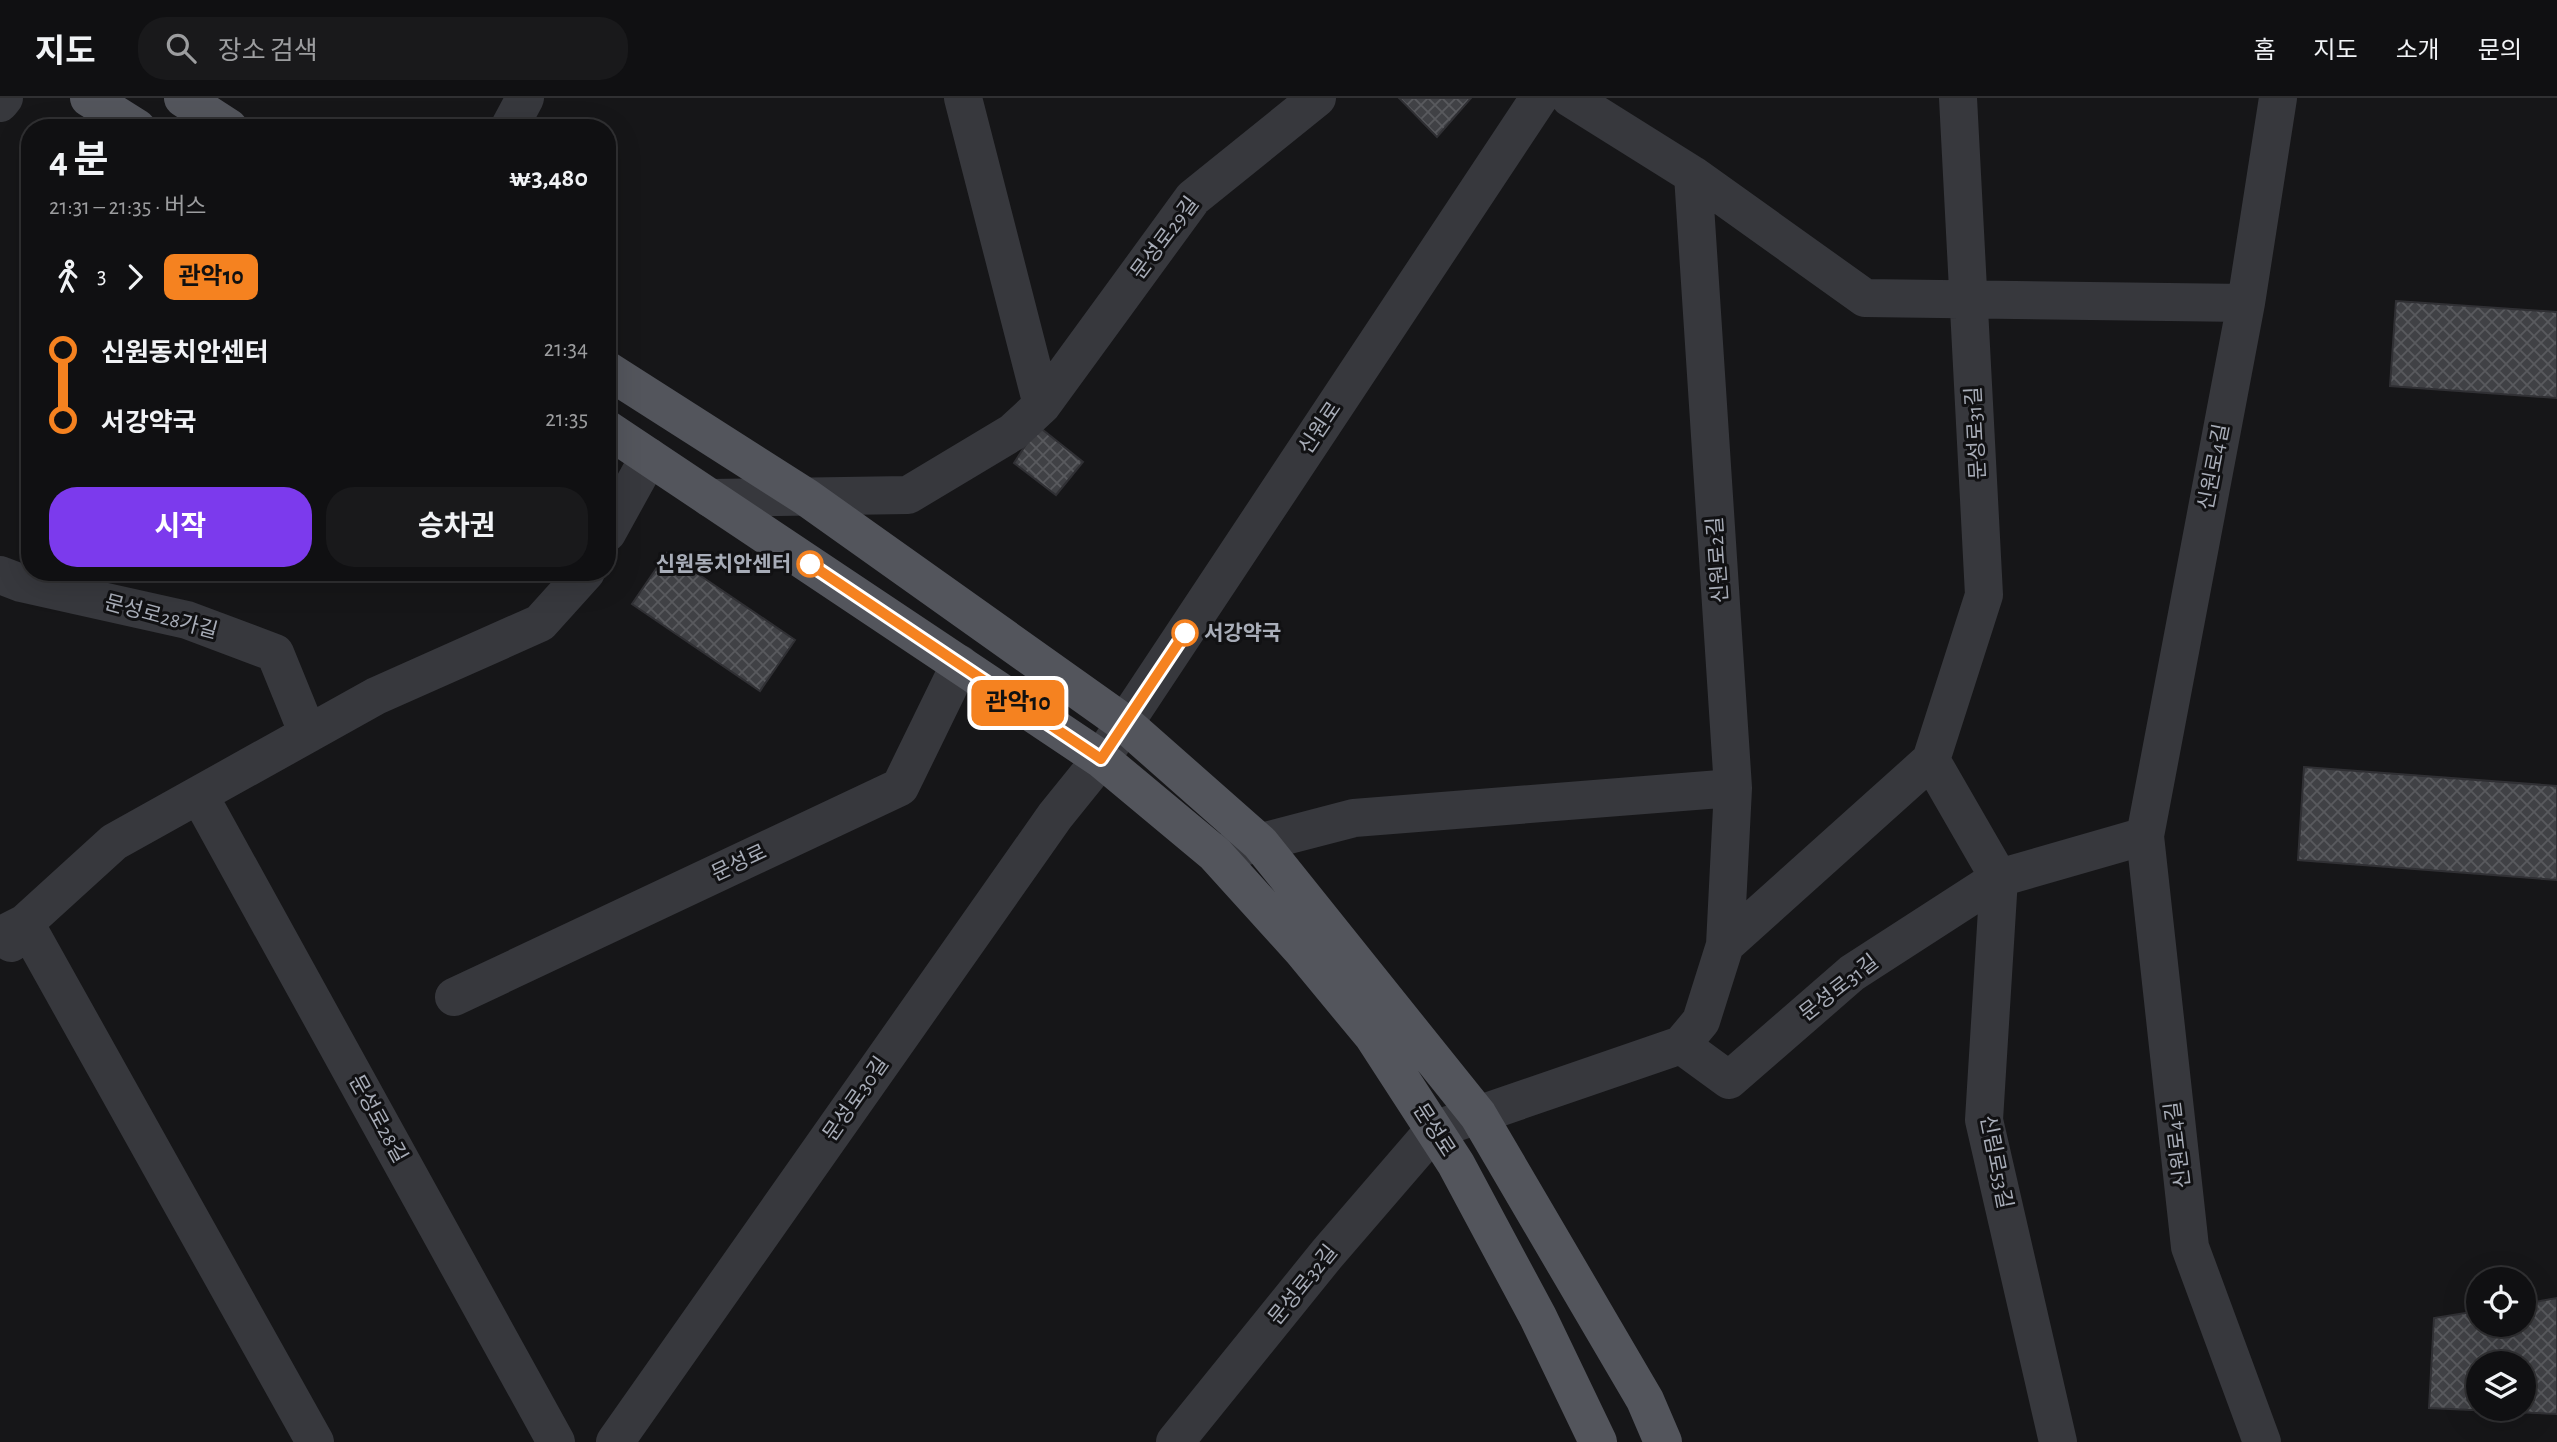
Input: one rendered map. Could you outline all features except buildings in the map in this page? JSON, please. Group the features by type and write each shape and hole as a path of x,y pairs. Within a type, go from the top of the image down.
{"main road":[{"path":"89,98 123,119"},
{"path":"183,98 215,119"},
{"path":"616,376 806,497 1124,723 1260,843 1478,1115 1645,1400 1663,1442"},
{"name":"문성로","path":"616,435 1101,759 1215,854 1301,949 1373,1037 1434,1130 1456,1164 1538,1317 1598,1442"}],"street":[{"path":"0,103 4,98"},
{"path":"514,119 525,98"},
{"path":"963,98 1042,405"},
{"name":"문성로29길","path":"710,498 908,495 1013,432 1042,405 1193,198 1317,98"},
{"name":"신원로","path":"1101,759 1539,98"},
{"path":"1570,98 1693,174 1865,298 2246,303"},
{"name":"문성로31길","path":"1931,760 1984,595 1958,98"},
{"name":"신원로4길","path":"2262,1442 2190,1247 2145,836 2246,303 2278,98"},
{"name":"신원로2길","path":"1693,174 1733,788 1725,945"},
{"path":"616,517 649,457"},
{"name":"문성로28가길","path":"0,575 21,583 187,620 275,653 308,734"},
{"path":"0,959 12,930 114,842 376,696 540,623 578,581"},
{"name":"문성로","path":"454,997 900,787 960,664"},
{"name":"문성로30길","path":"615,1442 1055,816 1101,759"},
{"path":"1434,1130 1681,1045 1701,1021 1725,945 1931,760 1999,877 2145,836"},
{"path":"1215,854 1354,818 1733,788"},
{"name":"문성로28길","path":"199,795 556,1442"},
{"name":"문성로31길","path":"1681,1045 1729,1080 1852,973 1999,877"},
{"name":"신림로53길","path":"1999,877 1984,1120 2058,1442"},
{"path":"12,930 315,1442"},
{"name":"문성로32길","path":"1175,1442 1327,1254 1434,1130"}],"bus line":[{"name":"관악10","path":"810,564 1101,759 1185,633"}],"place":[{"name":"신원동치안센터","path":"810,564"},
{"name":"서강약국","path":"1185,633"}]}
